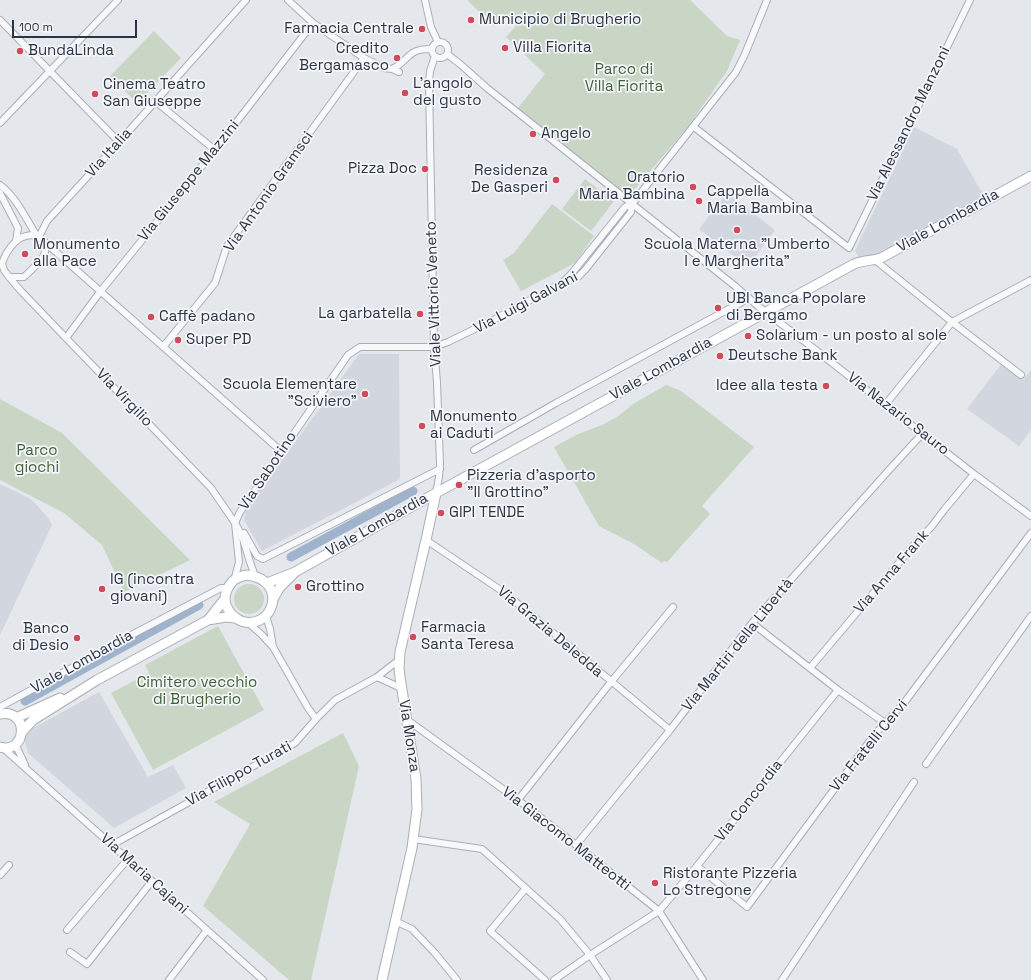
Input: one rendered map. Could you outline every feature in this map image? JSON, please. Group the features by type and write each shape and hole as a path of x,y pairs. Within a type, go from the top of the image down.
{"main road":[{"name":"Viale Lombardia","path":"267,583 295,572 436,492 854,264 860,261 875,260 883,257 1031,176"},
{"name":"Via Monza","path":"382,980 412,848 417,808 417,789 399,668 401,644 436,492"},
{"name":"Viale Lombardia","path":"273,600 280,587 295,572"},
{"path":"248,575 255,576 262,578 267,583 273,600 270,611 266,616 257,621 247,622 235,618 229,612 224,600 231,584 240,577 248,575"},
{"name":"Viale Lombardia","path":"208,620 224,600"},
{"name":"Viale Lombardia","path":"16,718 97,680 208,620 226,617 235,618"},
{"name":"Viale Lombardia","path":"16,744 20,739 22,732 33,720 97,680"},
{"path":"0,714 12,715 16,718 21,724 22,732"},
{"path":"2,748 12,747 16,744"}],"street":[{"path":"0,123 118,0"},
{"path":"288,0 312,23 364,58 384,68 399,72"},
{"path":"425,0 432,30 438,42"},
{"name":"Via Luigi Galvani","path":"434,347 455,339 582,274 631,212 632,204 694,127 740,66 767,0"},
{"name":"Via Alessandro Manzoni","path":"694,127 849,248 970,0"},
{"name":"Via Italia","path":"40,238 47,220 156,101 244,1"},
{"path":"0,20 119,142"},
{"name":"Via Giuseppe Mazzini","path":"66,338 100,292 215,150 312,23"},
{"path":"438,42 446,44 448,49 447,54 440,58 433,54 432,50 434,45 438,42"},
{"path":"392,69 417,50 432,50"},
{"name":"Via Nazario Sauro","path":"447,54 487,88 766,312 922,434 1031,516"},
{"name":"Viale Vittorio Veneto","path":"435,56 429,76 429,94 434,347 437,382 440,469 436,492"},
{"name":"Via Antonio Gramsci","path":"163,347 215,283 227,246 364,58"},
{"path":"424,87 429,94"},
{"path":"156,101 215,150"},
{"path":"0,185 14,200 40,238 281,451"},
{"path":"0,193 18,228 16,241"},
{"path":"25,236 40,238 45,253 42,258 24,277 9,277 1,263 16,241 25,236"},
{"path":"875,260 1021,375"},
{"name":"Via Virgilio","path":"9,277 211,488 235,522 242,536 255,576"},
{"path":"885,404 952,322 1031,280"},
{"name":"Viale Lombardia","path":"474,450 749,298"},
{"name":"Via Sabotino","path":"235,522 240,512 281,451 348,355 360,347 434,347"},
{"name":"Via Martiri della Libertà","path":"576,845 670,730 752,622 922,434"},
{"name":"Viale Lombardia","path":"235,522 257,556 263,559 440,469"},
{"name":"Via Anna Frank","path":"810,668 913,546 932,526 974,474"},
{"name":"Via Virgilio","path":"231,584 239,562 235,522"},
{"name":"Via Fratelli Cervi","path":"697,866 747,907 875,734 904,703 1031,533"},
{"name":"Via Grazia Deledda","path":"426,540 505,593 670,730"},
{"name":"Viale Lombardia","path":"0,706 231,584"},
{"path":"518,800 611,682 673,607"},
{"path":"266,616 274,647"},
{"path":"926,764 1031,616"},
{"path":"247,622 274,647 308,708 316,719"},
{"path":"752,622 838,690 885,723"},
{"name":"Via Filippo Turati","path":"112,845 295,743 335,700 377,677 400,659"},
{"path":"377,677 402,688"},
{"name":"Via Concordia","path":"554,980 659,911 697,866 838,690"},
{"name":"Via Giacomo Matteotti","path":"406,719 518,800 659,911 703,980"},
{"name":"Via Maria Cajani","path":"16,744 26,769"},
{"name":"Via Maria Cajani","path":"2,748 262,980"},
{"path":"782,980 914,782"},
{"path":"413,839 482,849 560,919 590,955 607,980"},
{"path":"68,930 128,859"},
{"path":"0,876 8,865"},
{"path":"70,952 87,964 152,881"},
{"path":"526,888 490,931 545,980"},
{"path":"395,921 412,929 434,952 457,980"},
{"path":"169,980 207,930"}],"shaded area":[{"path":"914,127 957,149 978,186 987,198 878,257 860,259 855,251"},
{"name":"Scuola Materna \"Umberto I e Margherita\"","path":"727,193 775,230 748,267 699,229"},
{"path":"359,354 399,354 400,479 262,551 244,520 246,510"},
{"path":"1002,363 1023,380 1031,370 1031,430 1019,446 967,409"},
{"path":"0,484 29,498 48,518 52,525 0,635"},
{"path":"99,692 148,777 173,765 186,788 114,828 28,753 24,738 35,727"}],"green space":[{"name":"Parco di Villa Fiorita","path":"467,0 690,0 727,36 740,40 727,71 687,128 628,197 518,108 545,74 506,37 516,26 505,15 494,26"},
{"path":"154,31 181,58 137,103 110,76"},
{"path":"585,179 614,201 591,231 562,209"},
{"path":"552,204 594,236 575,263 521,291 503,260 514,253"},
{"path":"666,385 681,391 754,447 702,506 710,514 667,562 664,561 662,563 634,544 599,526 554,447 578,434 602,425 617,417 633,404"},
{"name":"Parco giochi","path":"0,399 62,433 190,560 124,592 102,545 64,513 0,480"},
{"path":"249,584 260,588 264,599 260,610 249,614 238,610 234,599 238,588"},
{"name":"Cimitero vecchio di Brugherio","path":"218,626 264,710 153,770 111,693 149,673 145,665"},
{"path":"343,733 359,766 311,980 289,980 203,906 250,824 214,802"}],"waterway":[{"path":"291,557 413,491"},
{"path":"25,701 199,605"}],"place":[{"name":"Municipio di Brugherio","path":"471,20"},
{"name":"Farmacia Centrale","path":"422,29"},
{"name":"Villa Fiorita","path":"505,48"},
{"name":"BundaLinda","path":"20,51"},
{"name":"Credito Bergamasco","path":"397,58"},
{"name":"L'angolo del gusto","path":"405,93"},
{"name":"Cinema Teatro San Giuseppe","path":"95,94"},
{"name":"Angelo","path":"533,134"},
{"name":"Pizza Doc","path":"425,169"},
{"name":"Residenza De Gasperi","path":"556,180"},
{"name":"Oratorio Maria Bambina","path":"693,187"},
{"name":"Cappella Maria Bambina","path":"699,201"},
{"name":"Scuola Materna \"Umberto I e Margherita\"","path":"737,230"},
{"name":"Monumento alla Pace","path":"25,254"},
{"name":"UBI Banca Popolare di Bergamo","path":"718,308"},
{"name":"La garbatella","path":"420,314"},
{"name":"Caffè padano","path":"151,317"},
{"name":"Solarium - un posto al sole","path":"748,336"},
{"name":"Super PD","path":"178,340"},
{"name":"Deutsche Bank","path":"720,356"},
{"name":"Idee alla testa","path":"826,386"},
{"name":"Scuola Elementare \"Sciviero\"","path":"365,394"},
{"name":"Monumento ai Caduti","path":"422,426"},
{"name":"Pizzeria d'asporto \"Il Grottino\"","path":"459,485"},
{"name":"GIPI TENDE","path":"441,513"},
{"name":"Grottino","path":"298,587"},
{"name":"IG (incontra giovani)","path":"102,589"},
{"name":"Farmacia Santa Teresa","path":"413,637"},
{"name":"Banco di Desio","path":"77,638"},
{"name":"Ristorante Pizzeria Lo Stregone","path":"655,883"}]}
